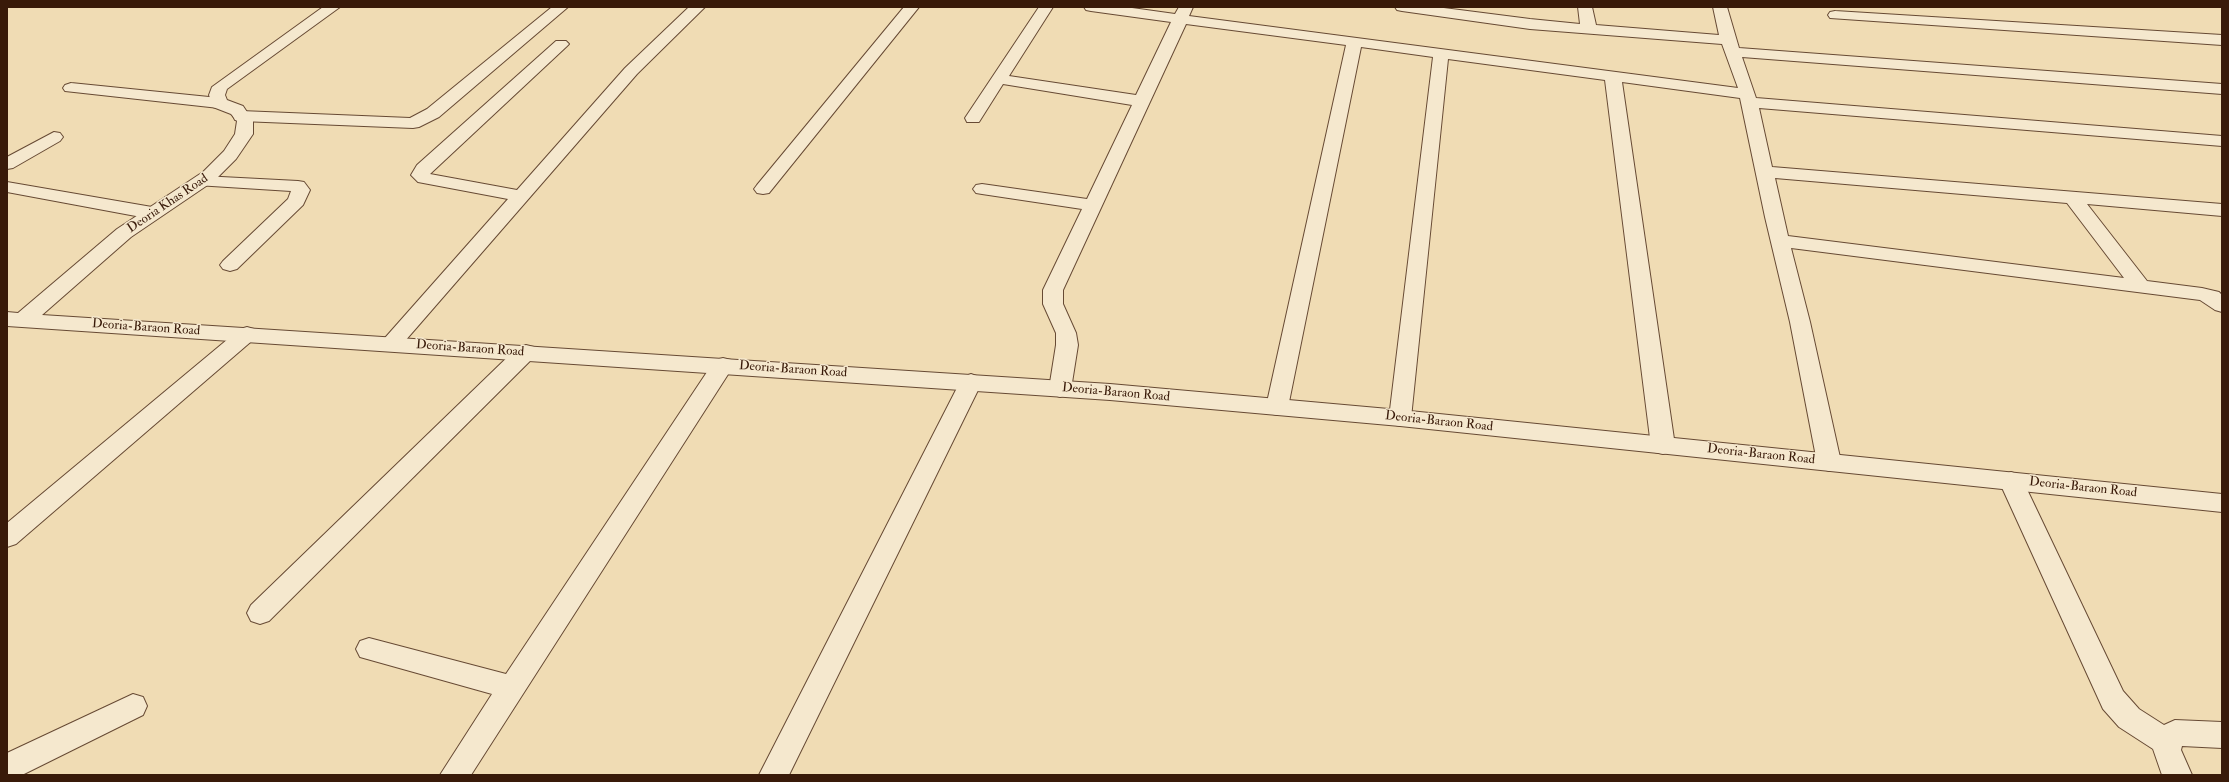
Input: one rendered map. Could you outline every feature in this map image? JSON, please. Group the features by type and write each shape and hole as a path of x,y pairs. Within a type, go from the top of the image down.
{"street":[{"path":"219,103 217,95 220,87 333,7"},
{"path":"71,88 219,103 237,110 241,116 413,123 433,113 561,7"},
{"path":"391,344 630,71 698,7"},
{"path":"763,189 912,7"},
{"path":"973,118 1046,7"},
{"path":"1091,7 1183,13 1354,42 1613,76 1748,98 2222,141"},
{"path":"1402,7 1493,13 1589,29 1731,46 2222,89"},
{"path":"1585,7 1589,29"},
{"path":"1720,7 1748,98 1780,242 1800,322 1829,462"},
{"path":"1060,389 1067,345 1066,333 1054,304 1053,290 1183,13"},
{"path":"1835,15 2222,40"},
{"path":"1277,407 1354,42"},
{"path":"521,196 424,178 420,175 423,169 561,44"},
{"path":"1400,418 1441,54"},
{"path":"484,71 527,75"},
{"path":"1613,76 1663,446"},
{"path":"999,79 1142,101"},
{"name":"Deoria Khas Road","path":"15,319 118,238 152,213 202,181 230,155 244,134 245,121 241,116"},
{"path":"7,164 54,137"},
{"path":"1764,172 2222,210"},
{"path":"202,181 298,186 301,190 296,201 230,265"},
{"path":"7,187 152,213"},
{"path":"982,189 1092,205"},
{"path":"2073,198 2141,287"},
{"path":"1780,242 2202,294 2212,297 2222,305"},
{"name":"Deoria-Baraon Road","path":"15,319 971,382 1277,407 1400,418 2222,503"},
{"path":"7,537 247,334"},
{"path":"260,614 526,352"},
{"path":"455,775 723,365"},
{"path":"774,775 971,382"},
{"path":"2011,481 2113,700 2129,718 2168,743"},
{"path":"370,649 512,688"},
{"path":"7,766 11,766 133,706"},
{"path":"2178,775 2167,750 2169,736 2175,733 2222,735"}]}
